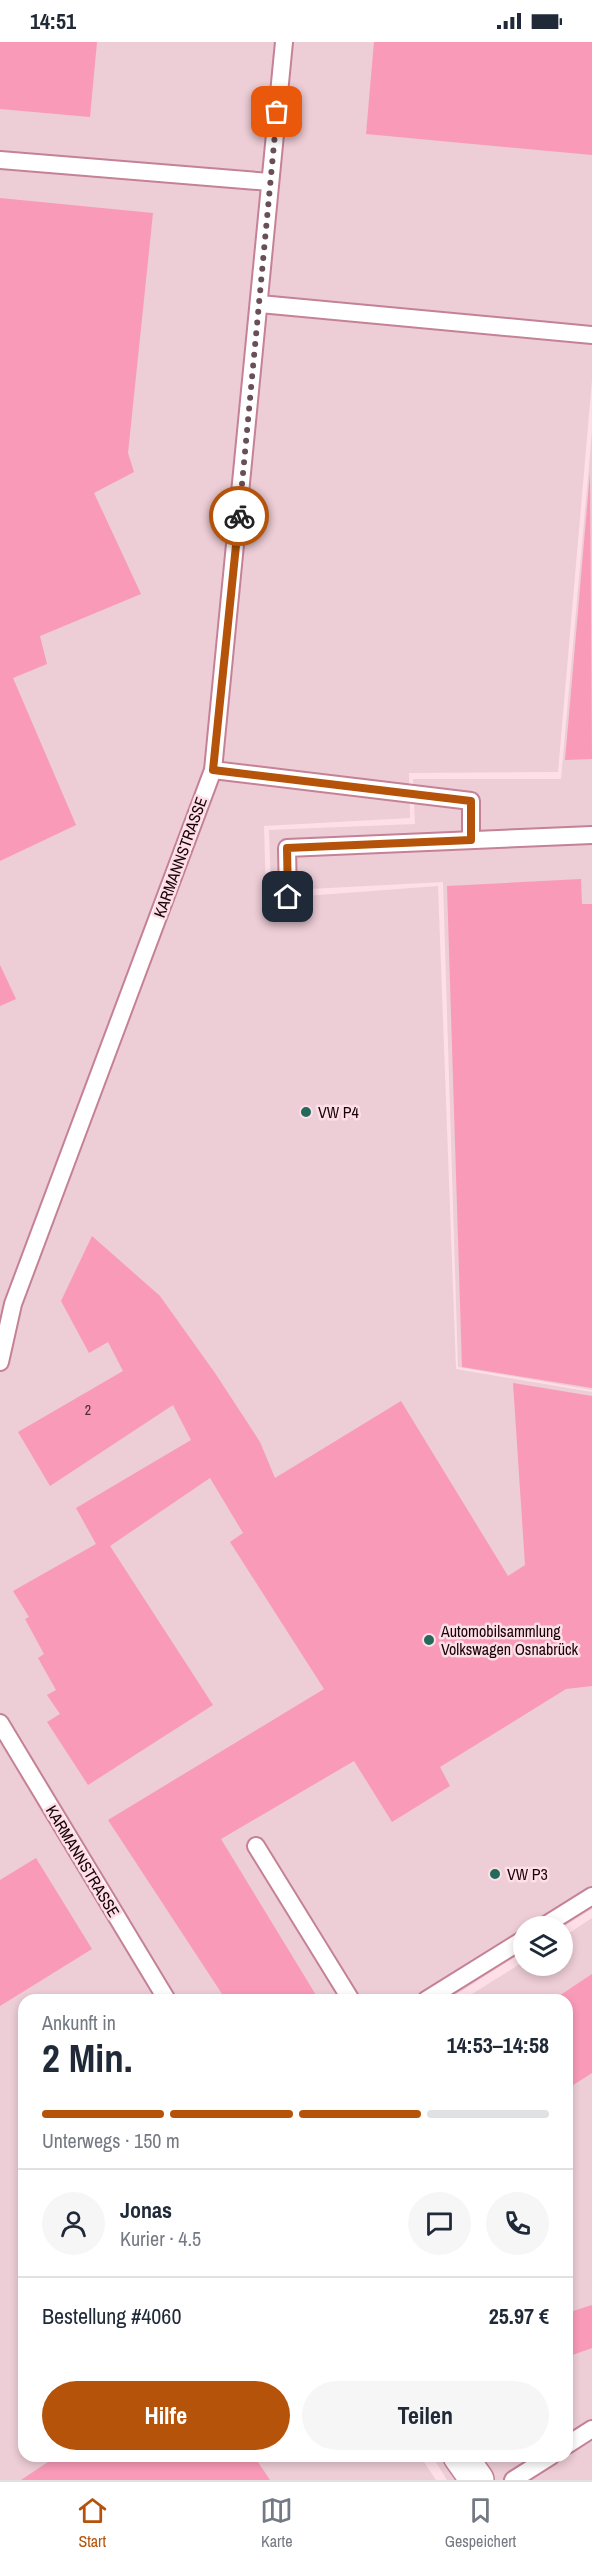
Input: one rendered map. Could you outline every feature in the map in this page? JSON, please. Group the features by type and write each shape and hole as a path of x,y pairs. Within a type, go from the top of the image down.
{"street":[{"path":"464,2462 477,2480"}],"lane":[{"name":"KARMANNSTRASSE","path":"0,1362 13,1304 213,770 284,42"},
{"path":"0,160 270,182"},
{"path":"260,304 592,335"},
{"path":"213,770 471,801 471,840"},
{"path":"288,897 287,848 592,835"},
{"name":"KARMANNSTRASSE","path":"0,1723 163,1994"},
{"path":"256,1846 347,1994"},
{"path":"560,1916 592,1896"},
{"path":"436,1994 513,1946"},
{"path":"573,2441 592,2429"},
{"path":"513,2480 542,2462"}],"shaded area":[{"path":"0,42 592,42 592,380 558,772 409,773 410,818 264,826 266,899 438,886 456,1369 592,1392 592,1909 573,1921 573,1916 513,1916 513,1958 457,1994 18,1994 18,2462 424,2462 436,2480 0,2480"},
{"path":"592,432 592,1390 458,1367 443,882 271,891 269,830 415,824 413,779 561,779"},
{"path":"592,1918 592,2480 447,2480 436,2462 573,2462 573,1994 472,1994 513,1968 513,1976 573,1976 573,1930"}],"building":[{"path":"0,42 97,42 90,117 0,109"},
{"path":"374,42 592,42 592,155 366,134"},
{"path":"0,198 153,213 128,453 134,472 94,493 141,594 40,636 47,664 13,678 76,825 0,861"},
{"path":"590,473 592,759 565,760 571,692"},
{"path":"581,879 582,904 592,904 592,1388 462,1367 447,886"},
{"path":"0,965 16,999 0,1006"},
{"path":"92,1236 160,1296 215,1373 260,1442 275,1478 401,1401 508,1576 525,1565 513,1383 592,1396 592,1686 566,1689 440,1767 450,1786 392,1822 354,1761 221,1839 315,1994 222,1994 108,1820 324,1689 230,1542 243,1533 210,1478 110,1546 213,1705 88,1785 47,1722 60,1714 47,1695 56,1690 38,1658 44,1654 25,1619 29,1617 13,1591 96,1544 76,1508 191,1440 173,1405 50,1486 18,1432 123,1371 108,1342 89,1353 61,1301"},
{"path":"36,1858 92,1949 0,2006 0,1880"},
{"path":"592,1974 592,2073 573,2085 573,1994 562,1994"},
{"path":"592,2305 592,2348 573,2355 573,2311"},
{"path":"48,2462 258,2462 270,2480 21,2480"}],"way so far":[{"path":"239,516 277,112"}],"place":[{"name":"VW P4","path":"306,1112"},
{"name":"Automobilsammlung Volkswagen Osnabrück","path":"429,1640"},
{"name":"VW P3","path":"495,1874"}],"route":[{"path":"239,516 213,770 471,801 471,840 287,848 288,897"}]}
